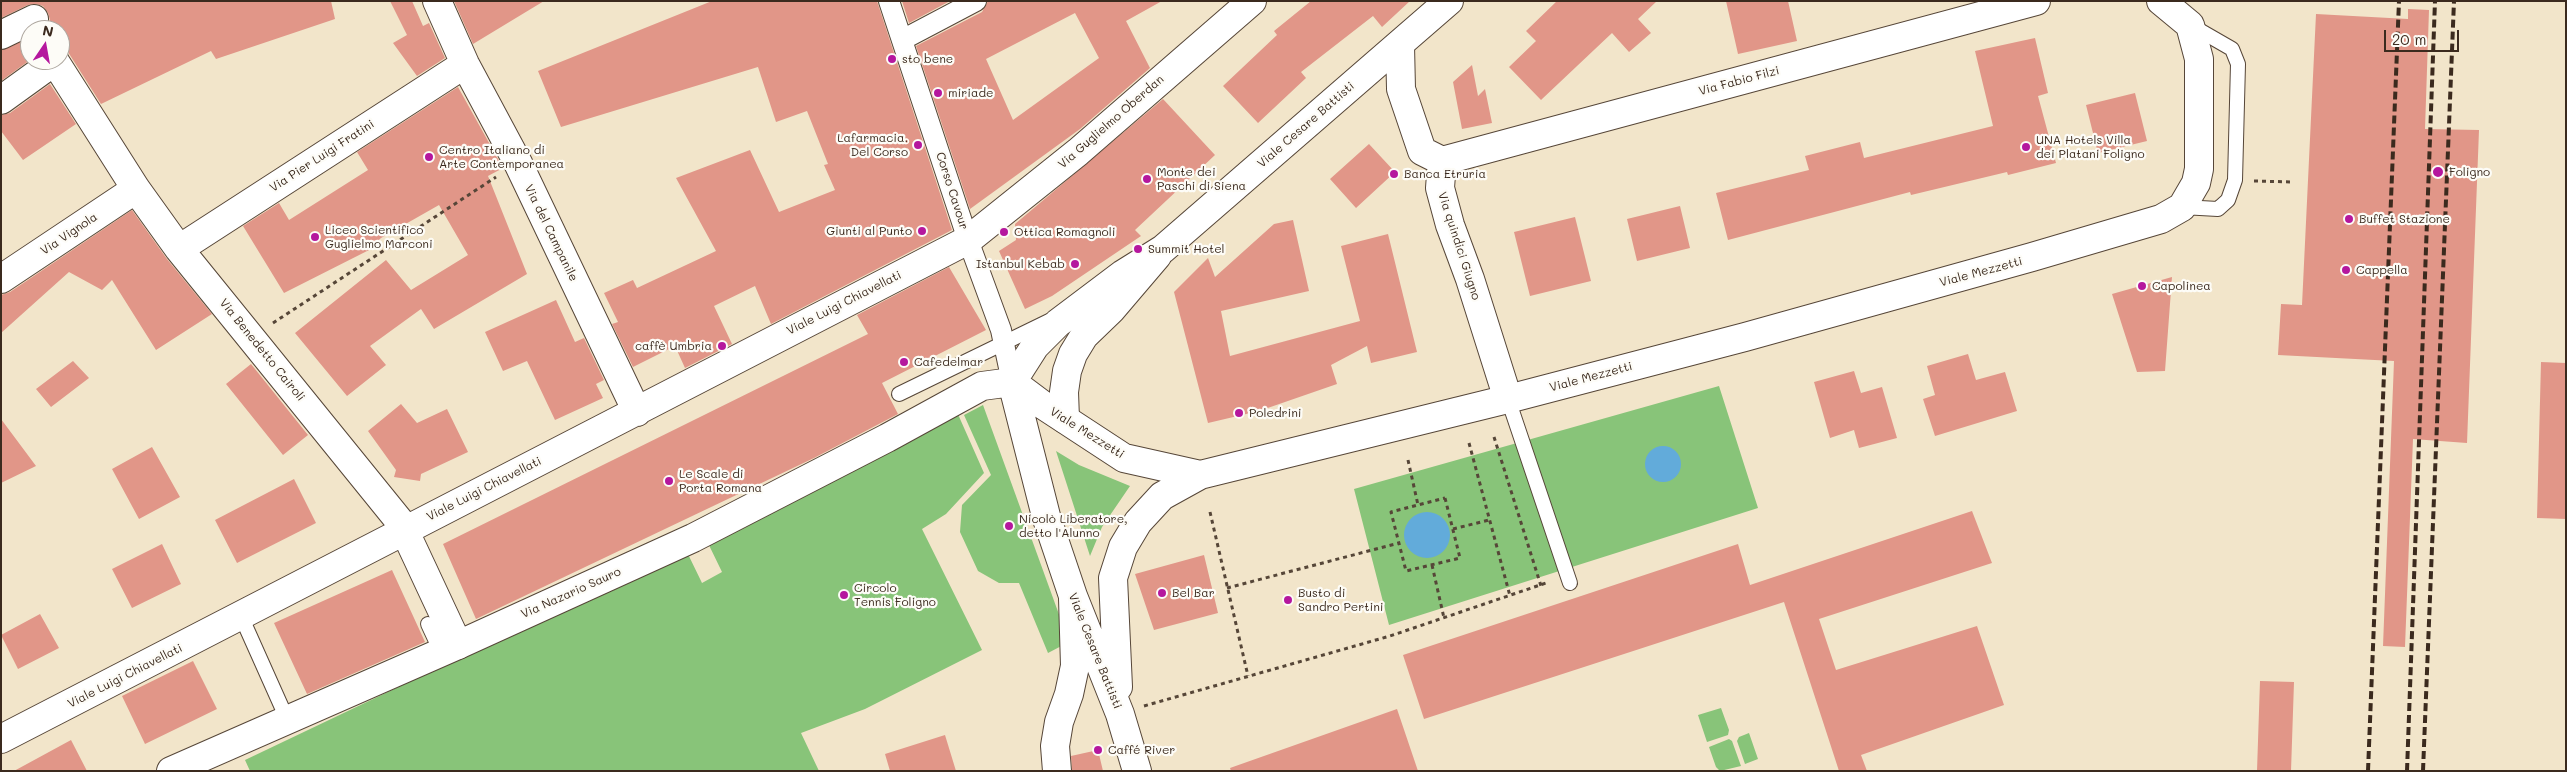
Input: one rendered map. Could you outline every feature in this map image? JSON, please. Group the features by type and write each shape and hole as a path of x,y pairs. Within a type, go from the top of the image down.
{"street":[{"name":"Via del Campanile","path":"437,1 465,64 518,163 637,412"},
{"name":"Corso Cavour","path":"889,1 1004,343 1012,382"},
{"path":"902,40 976,1"},
{"name":"Via Guglielmo Oberdan","path":"968,240 1078,152 1252,1"},
{"name":"Viale Cesare Battisti","path":"1065,419 1064,392 1067,370 1073,354 1084,336 1110,310 1163,249 1400,45 1448,1"},
{"name":"Via Fabio Filzi","path":"1442,161 2036,1"},
{"path":"2160,1 2190,25 2199,59 2199,168 2196,183 2182,207"},
{"path":"1,35 32,17"},
{"path":"1400,45 1401,89 1422,150 1442,161"},
{"name":"Via Pier Luigi Fratini","path":"180,249 465,64"},
{"path":"1,100 42,70"},
{"name":"Via Benedetto Cairoli","path":"60,70 136,189 180,249 401,523 449,648"},
{"name":"Via quindici Giugno","path":"1442,161 1440,188 1508,399"},
{"name":"Via Vignola","path":"1,279 136,189"},
{"name":"Viale Mezzetti","path":"1012,382 1124,458 1200,475 1508,399 2032,258 2161,219 2182,207"},
{"name":"Viale Luigi Chiavellati","path":"1,739 968,240"},
{"name":"Viale Cesare Battisti","path":"1129,711 1073,596 1046,516 1012,382 1035,346 1081,306 1123,274 1163,249"},
{"name":"Via Nazario Sauro","path":"171,771 693,538 982,386 1012,382"},
{"name":"Viale Cesare Battisti","path":"1129,711 1113,578 1123,547 1138,522 1162,496 1200,475"},
{"path":"1057,771 1055,746 1058,722 1069,694 1074,666 1073,596"},
{"path":"1129,711 1137,771"}],"lane":[{"path":"2182,207 2218,209 2228,200 2235,180 2238,64 2232,49 2190,25"},
{"path":"899,394 1081,306"},
{"path":"1508,399 1568,580"},
{"path":"241,616 287,719"},
{"path":"428,624 449,648"}],"path":[{"path":"251,336 518,163"},
{"path":"2235,180 2293,182"},
{"path":"1494,437 1540,586"},
{"path":"1469,443 1510,596"},
{"path":"1408,460 1418,505"},
{"path":"1445,498 1453,529 1460,558 1406,571 1392,512 1445,498"},
{"path":"1210,512 1248,676"},
{"path":"1453,529 1489,520"},
{"path":"1227,588 1399,543"},
{"path":"1432,565 1444,618"},
{"path":"1129,711 1444,618 1540,586 1568,580"}],"green space":[{"path":"1719,386 1758,508 1389,625 1354,489"},
{"path":"983,405 1069,642 1048,653 1019,583 999,583 978,571 960,532 962,505 991,475 964,415"},
{"path":"957,412 984,473 946,514 922,529 982,650 865,709 801,733 819,771 250,771 245,760 686,550 702,583 722,572 706,539"},
{"path":"1056,451 1079,465 1130,486 1102,527 1090,556"},
{"path":"1721,708 1729,730 1728,735 1707,742 1698,715"},
{"path":"1749,733 1758,759 1745,764 1737,741 1739,737"},
{"path":"1729,739 1732,741 1741,766 1720,771 1716,767 1709,747"}],"water":[{"path":"1663,446 1670,447 1676,451 1680,457 1680,471 1676,477 1670,481 1663,482 1656,481 1650,477 1646,471 1645,464 1646,457 1650,451 1656,447"},
{"path":"1427,512 1440,516 1446,522 1450,535 1446,548 1440,554 1427,558 1414,554 1408,548 1404,535 1408,522 1414,516"}],"building":[{"path":"1,1 331,1 335,19 216,59 211,51 101,104 70,55 70,20 50,20 43,6 36,4 28,5 1,18"},
{"path":"390,1 412,1 423,26 429,23 445,58 417,76 393,43 407,35"},
{"path":"454,1 544,1 473,44"},
{"path":"712,1 877,1 952,230 771,324 755,286 714,306 732,344 685,368 675,346 633,367 612,324 618,322 604,293 633,280 637,288 716,251 676,178 750,150 779,212 835,190 824,165 828,164 807,111 776,122 758,67 561,127 538,71"},
{"path":"902,1 950,1 909,23"},
{"path":"988,1 1162,1 1126,21 1150,68 1080,129 970,209 916,46 982,12","holes":["1075,13 1099,58 1013,120 986,59"]},
{"path":"1311,1 1410,1 1382,27 1373,16 1301,72 1306,78 1258,123 1223,86 1277,35 1274,31"},
{"path":"1557,1 1657,1 1638,19 1651,33 1629,52 1612,33 1541,100 1509,67 1536,41 1526,31"},
{"path":"1726,1 1788,1 1797,41 1738,54"},
{"path":"2408,9 2429,10 2425,129 2479,130 2467,443 2413,439 2405,647 2383,646 2394,361 2278,355 2281,304 2302,305 2316,14 2408,19"},
{"path":"2035,38 2048,93 2038,96 2056,163 2008,175 2007,172 1911,195 1910,192 1728,240 1716,193 1809,170 1805,156 1860,142 1864,158 1993,126 1975,51"},
{"path":"20,42 20,67 1,81 1,50"},
{"path":"1472,65 1478,96 1485,89 1492,123 1462,129 1453,82"},
{"path":"50,84 76,124 23,160 1,131 1,115 10,113"},
{"path":"458,87 503,168 488,176 527,274 434,329 421,309 370,346 386,365 347,396 295,333 386,260 411,290 468,255 439,205 381,238 373,245 375,247 284,293 243,226 279,203 289,220 368,170 357,152"},
{"path":"2135,93 2147,141 2098,153 2086,105"},
{"path":"1163,99 1215,155 1135,230 1141,236 1052,296 1025,309 999,251 1016,240 1015,224"},
{"path":"1369,144 1395,172 1356,208 1330,179"},
{"path":"1680,206 1690,248 1637,261 1627,219"},
{"path":"132,210 167,259 212,314 156,350 112,280 102,290 69,272 1,333 1,295 10,292"},
{"path":"1575,217 1591,281 1530,296 1514,232"},
{"path":"1293,220 1309,291 1221,311 1230,356 1360,321 1341,246 1388,234 1417,352 1371,363 1367,346 1331,365 1337,384 1259,411 1208,423 1174,292 1208,258 1215,277 1274,224"},
{"name":"Le Scale di Porta Romana","path":"949,267 986,330 882,383 898,414 814,458 476,619 443,544 868,334 857,315"},
{"path":"2172,277 2165,371 2137,372 2112,294"},
{"path":"556,300 575,342 584,338 604,380 596,384 603,398 555,420 527,361 503,371 485,332"},
{"path":"1968,354 1976,380 2005,372 2017,411 1935,436 1923,399 1935,395 1927,366"},
{"path":"73,361 89,378 51,407 36,389"},
{"path":"2541,362 2566,363 2566,519 2537,518"},
{"path":"251,364 308,435 283,455 226,384"},
{"path":"1854,371 1861,393 1882,387 1897,438 1859,448 1854,430 1830,438 1814,382"},
{"path":"401,404 417,423 447,409 468,452 421,474 420,481 394,477 396,470 368,431"},
{"path":"1,419 36,466 1,483"},
{"path":"152,447 180,497 139,519 112,469"},
{"path":"294,479 316,523 237,563 215,520"},
{"path":"1972,511 1992,563 1819,619 1836,670 1977,626 2004,705 1861,755 1867,771 1839,771 1784,602 1424,719 1403,655 1738,544 1750,585"},
{"path":"162,544 181,584 132,608 112,569"},
{"path":"1204,555 1218,613 1154,630 1135,574"},
{"path":"392,570 425,642 307,694 274,623"},
{"path":"40,614 59,648 18,669 1,635"},
{"path":"193,661 217,709 145,744 122,696"},
{"path":"2260,681 2294,682 2291,771 2257,771"},
{"path":"1397,709 1418,771 1231,771 1230,768"},
{"path":"945,735 956,771 890,771 885,754"},
{"path":"71,740 87,771 14,771"},
{"path":"1098,750 1103,771 1072,771 1071,756"}],"railway":[{"path":"2368,771 2399,1"},
{"path":"2407,771 2435,1"},
{"path":"2423,771 2454,1"}],"place":[{"name":"sto bene","path":"892,59"},
{"name":"miriade","path":"938,93"},
{"name":"Lafarmacia. Del Corso","path":"918,145"},
{"name":"UNA Hotels Villa dei Platani Foligno","path":"2026,147"},
{"name":"Centro Italiano di Arte Contemporanea","path":"429,157"},
{"name":"Foligno","path":"2438,172"},
{"name":"Banca Etruria","path":"1394,174"},
{"name":"Monte dei Paschi di Siena","path":"1147,179"},
{"name":"Buffet Stazione","path":"2349,219"},
{"name":"Giunti al Punto","path":"922,231"},
{"name":"Ottica Romagnoli","path":"1004,232"},
{"name":"Liceo Scientifico Guglielmo Marconi","path":"315,237"},
{"name":"Summit Hotel","path":"1138,249"},
{"name":"Istanbul Kebab","path":"1075,264"},
{"name":"Cappella","path":"2346,270"},
{"name":"Capolinea","path":"2142,286"},
{"name":"caffè Umbria","path":"722,346"},
{"name":"Cafedelmar","path":"904,362"},
{"name":"Poledrini","path":"1239,413"},
{"name":"Le Scale di Porta Romana","path":"669,481"},
{"name":"Nicolò Liberatore, detto l'Alunno","path":"1009,526"},
{"name":"Bel Bar","path":"1162,593"},
{"name":"Circolo Tennis Foligno","path":"844,595"},
{"name":"Busto di Sandro Pertini","path":"1288,600"},
{"name":"Caffé River","path":"1098,750"}]}
